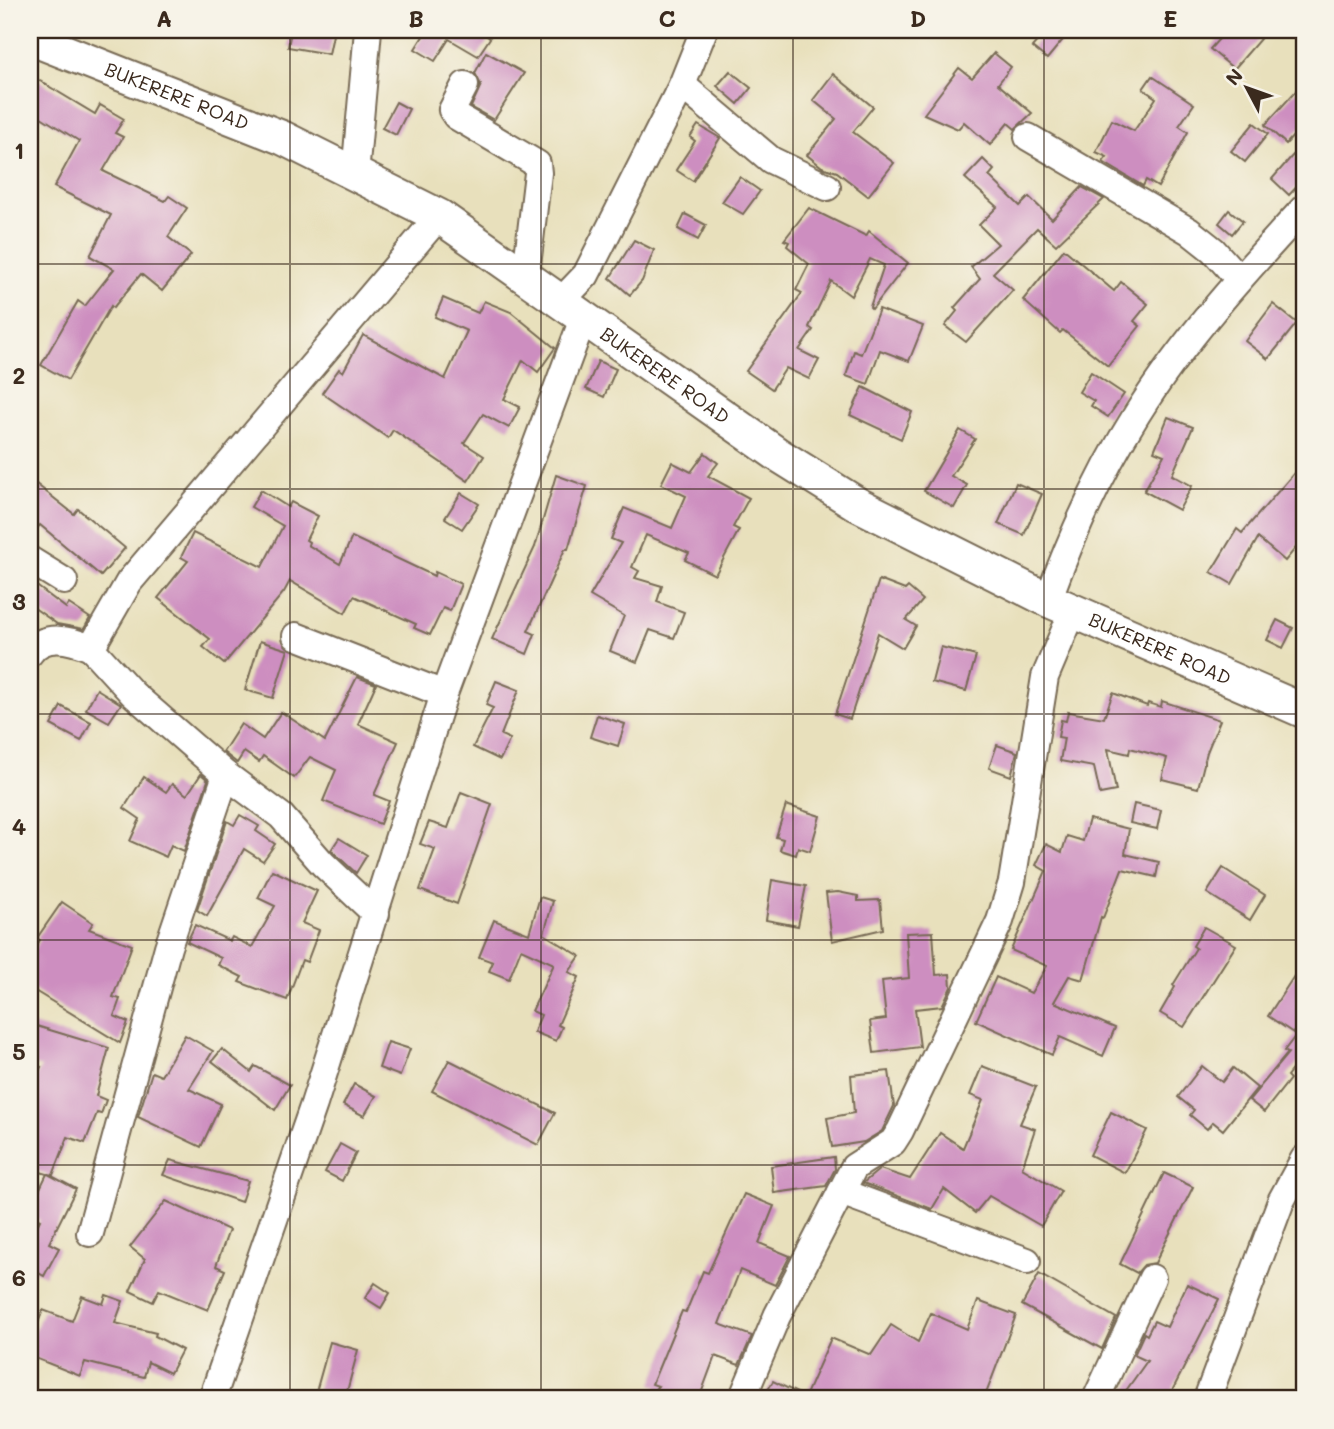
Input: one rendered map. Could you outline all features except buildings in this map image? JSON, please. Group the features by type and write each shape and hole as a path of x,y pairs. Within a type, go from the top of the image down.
{"main road":[{"name":"BUKERERE ROAD","path":"30,38 283,138 439,216 526,274 777,454 857,504 1060,606 1304,711"}],"street":[{"path":"355,175 368,30"},
{"path":"212,1399 314,1104 444,694 573,308 586,275 682,85 704,30"},
{"path":"466,85 452,110 456,116 537,164 526,274"},
{"path":"682,85 771,160 827,187"},
{"path":"1028,137 1189,230 1213,250 1239,279"},
{"path":"742,1399 777,1316 854,1167 893,1142 900,1131 996,932 1012,882 1045,677 1073,540 1137,414 1239,279 1304,208"},
{"path":"91,648 129,582 439,216"},
{"path":"30,561 64,581"},
{"path":"296,636 444,694"},
{"path":"30,653 35,646 52,638 91,648 133,694 226,775 281,816 323,864 376,914"},
{"path":"90,1233 168,947 226,775"},
{"path":"1207,1399 1282,1201 1304,1159"},
{"path":"841,1192 1027,1261"},
{"path":"1096,1399 1152,1278"}]}
